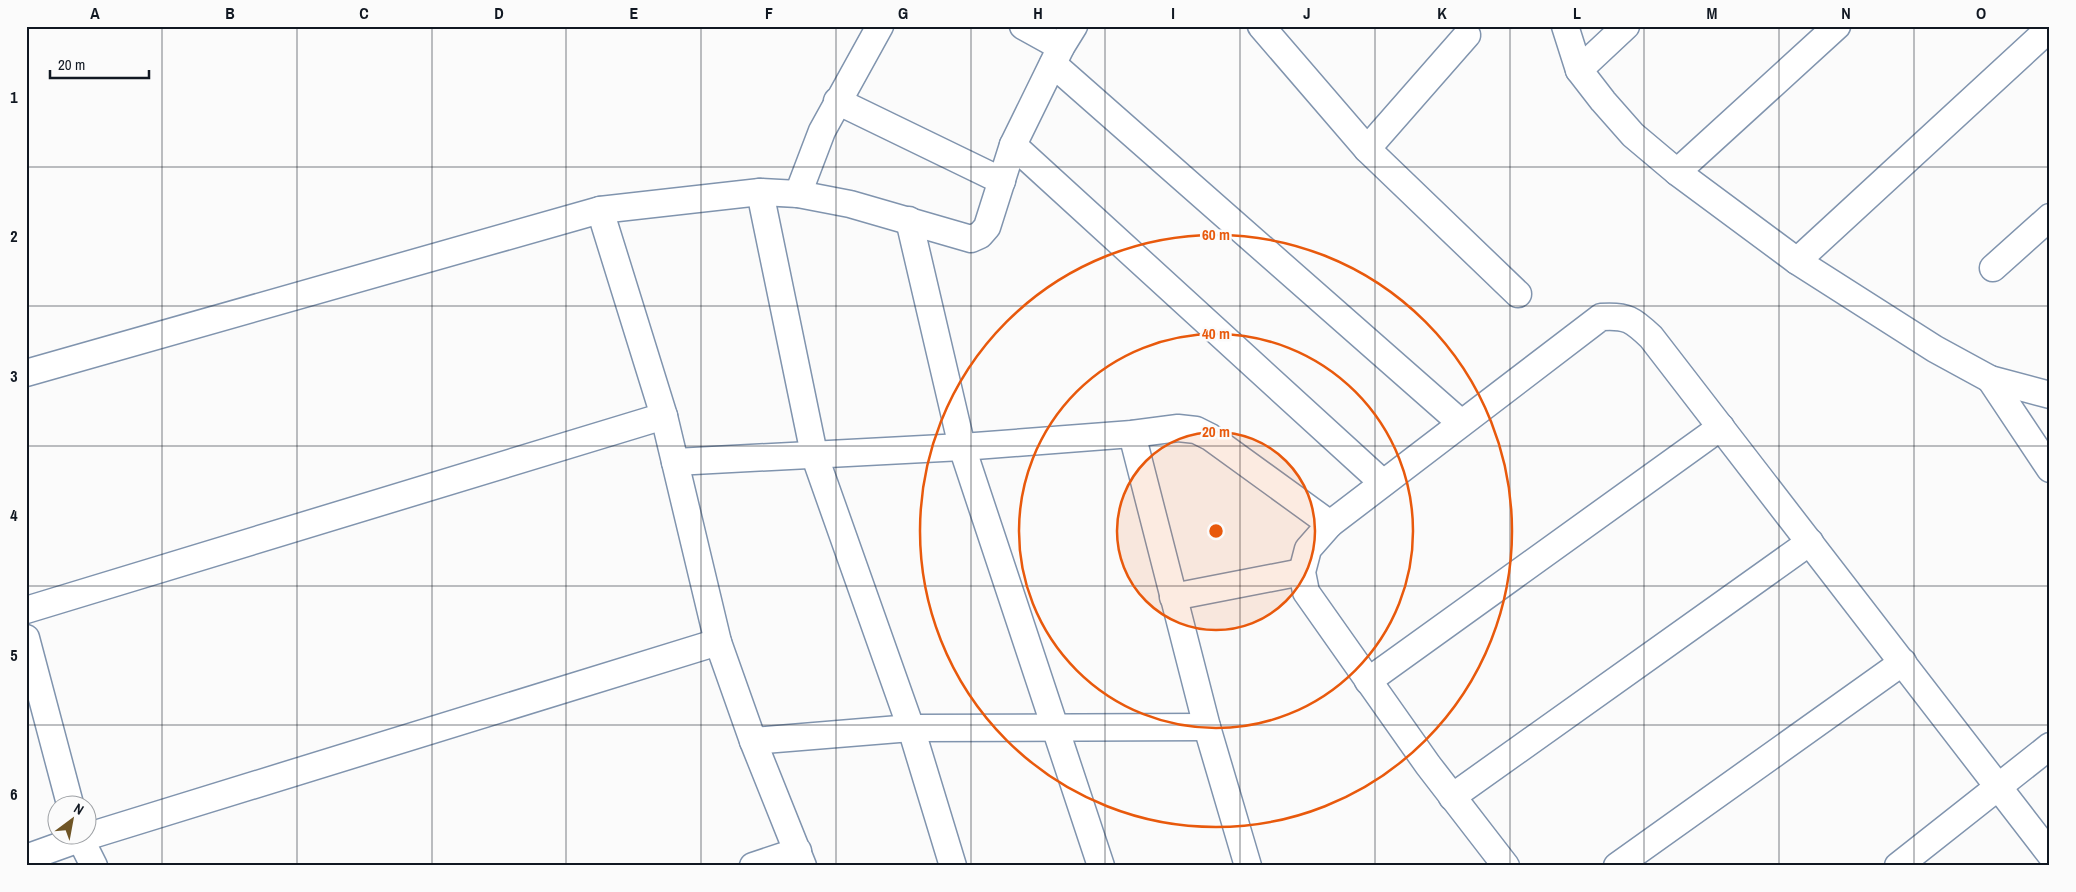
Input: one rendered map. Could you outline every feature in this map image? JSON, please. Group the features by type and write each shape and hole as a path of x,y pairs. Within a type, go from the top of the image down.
{"street":[{"path":"798,194 822,131 880,26"},
{"path":"1023,26 1063,46 1461,424"},
{"path":"1262,26 1367,149 1518,294"},
{"path":"1565,26 1579,70 1603,102 1633,135 1677,172 1797,261 1935,349 1990,379 2050,395"},
{"path":"1579,70 1626,26"},
{"path":"1677,172 1838,26"},
{"path":"1797,261 2050,28"},
{"path":"1367,149 1467,35"},
{"path":"26,372 600,210 760,192 798,194 850,204 909,220 962,238 971,239 980,235 987,227 1013,145 1063,46"},
{"path":"837,101 1002,181"},
{"path":"1013,145 1383,483"},
{"path":"760,192 814,454 911,728 953,866"},
{"path":"600,210 664,416 718,642 753,741 801,859 753,866"},
{"path":"1993,268 2050,217"},
{"path":"909,220 962,447 1101,866"},
{"path":"1506,866 1452,797 1368,682 1306,592 1302,572 1308,550 1330,524 1601,317 1617,315 1634,322 1651,336 2050,854"},
{"path":"1990,379 2050,469"},
{"path":"26,610 664,416"},
{"path":"1368,682 1721,427"},
{"path":"675,462 962,447 1132,434 1178,428 1196,430 1210,437 1330,524"},
{"path":"1132,434 1207,727 1248,866"},
{"path":"1452,797 1810,542"},
{"path":"1173,597 1302,572"},
{"path":"26,638 67,794"},
{"path":"98,831 718,642"},
{"path":"1617,866 1903,662"},
{"path":"753,741 911,728 1207,727"},
{"path":"1898,866 2050,746"},
{"path":"26,858 61,844"},
{"path":"82,844 94,866"}]}
